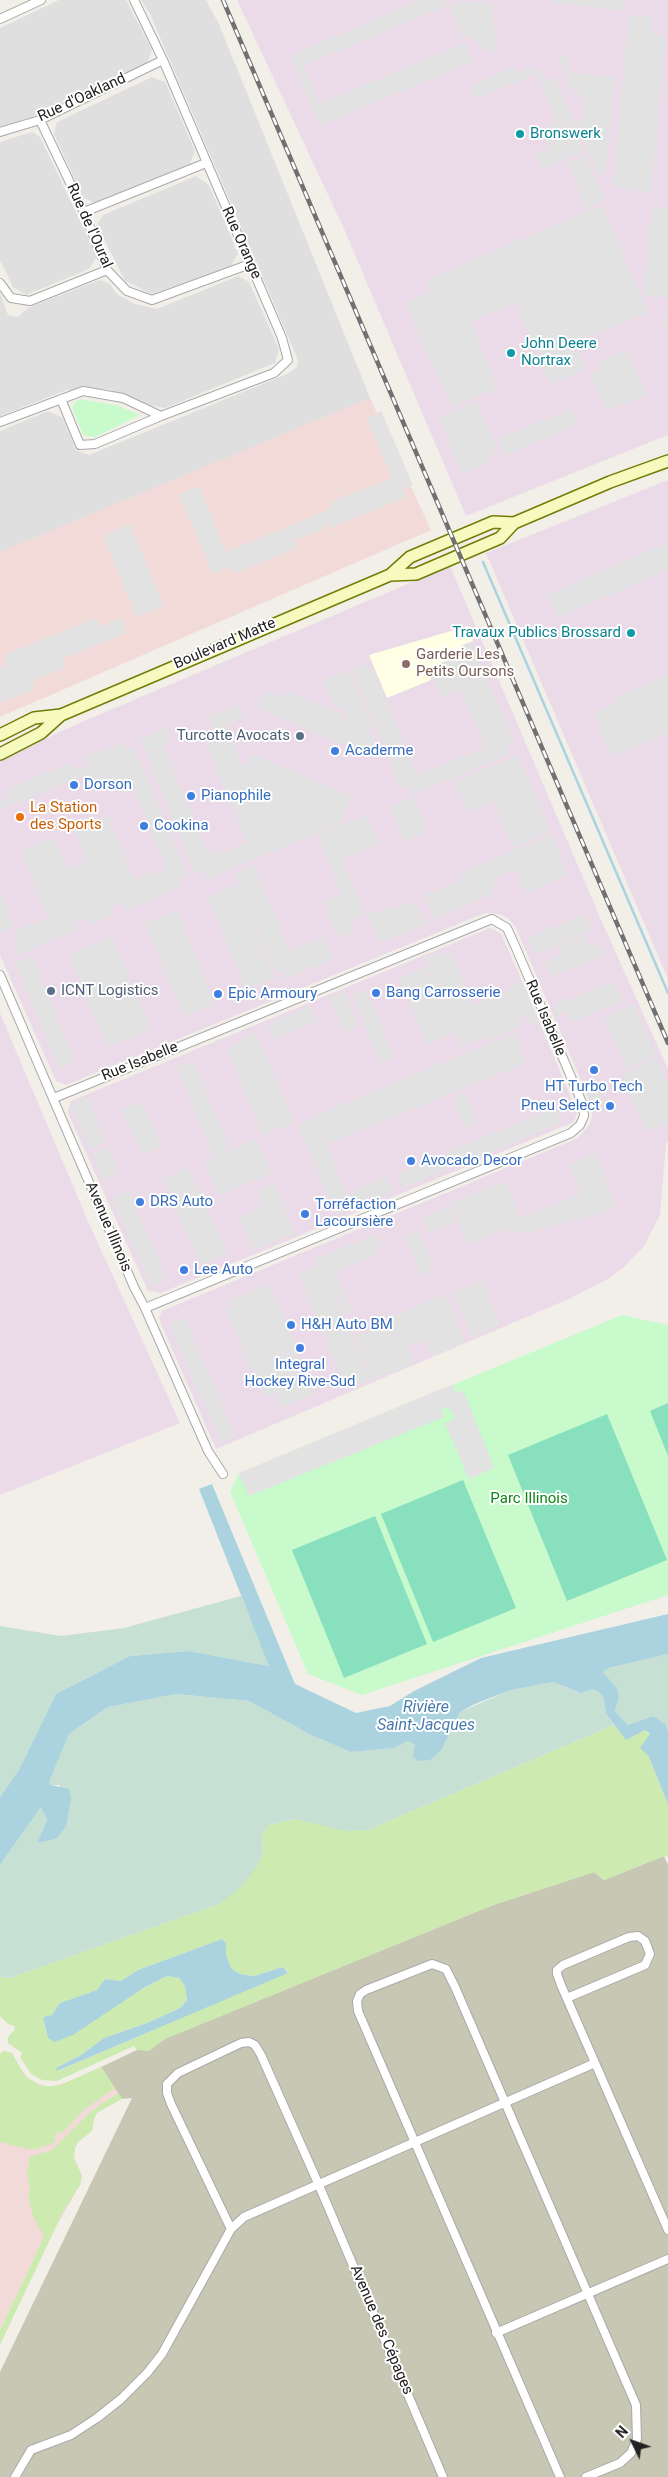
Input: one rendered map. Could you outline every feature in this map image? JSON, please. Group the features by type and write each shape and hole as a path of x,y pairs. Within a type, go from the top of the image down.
{"main road":[{"name":"Boulevard Matte","path":"390,575 416,574 500,538 514,523 610,482 668,461"},
{"name":"Boulevard Matte","path":"0,735 34,718 61,715 390,575 410,557 493,522 514,523"},
{"name":"Boulevard Matte","path":"0,754 41,733 61,715"}],"street":[{"path":"0,19 41,0"},
{"name":"Rue Orange","path":"60,399 80,445 95,444 161,416 274,373 288,360 282,338 163,60 134,0"},
{"name":"Rue d'Oakland","path":"0,132 40,120 163,60"},
{"name":"Rue de l'Oural","path":"40,120 84,212 107,270 127,290 152,300 250,264"},
{"path":"84,212 206,163"},
{"path":"0,283 11,298 30,301 107,270"},
{"path":"0,422 83,391 122,398 161,416"},
{"name":"Rue Isabelle","path":"54,1098 492,919 499,921 507,928 582,1105 584,1116 580,1125 571,1133 146,1308"},
{"name":"Avenue Illinois","path":"0,975 134,1287 146,1308 208,1451 223,1474"},
{"path":"567,1998 645,1965 650,1954 645,1941 634,1936 560,1967 557,1974 567,1998 595,2063 668,2230"},
{"path":"560,2477 358,2011 357,2001 360,1994 366,1990 432,1964 446,1969 636,2405 638,2425 634,2446 626,2459 586,2477"},
{"name":"Avenue des Cépages","path":"231,2229 167,2093 167,2084 178,2074 241,2043 255,2045 318,2182 443,2477"},
{"path":"15,2477 31,2450 71,2435 97,2418 147,2373 162,2354 231,2229 244,2217 318,2182 595,2063"},
{"path":"496,2333 668,2259"}],"shaded area":[{"path":"59,0 126,0 152,50 147,63 40,114 0,128 0,28"},
{"path":"141,0 206,0 219,24 373,405 0,555 0,431 48,411 63,418 76,450 89,455 287,374 297,367 298,360 150,14"},
{"path":"237,0 668,0 668,435 466,516 344,229"},
{"path":"420,0 446,0 448,5 303,66 319,104 465,43 473,61 320,126 290,56"},
{"path":"553,0 625,0 624,11 553,3"},
{"path":"456,2 492,3 496,51 487,52 470,36 463,39 449,6"},
{"path":"629,15 652,17 651,34 666,35 651,192 613,187"},
{"path":"557,55 569,56 568,72 615,77 606,173 599,175 576,123 584,119 584,98 578,98 578,90 572,89"},
{"path":"515,66 518,72 532,67 542,72 545,79 539,81 536,74 477,99 471,85"},
{"path":"152,77 165,82 195,151 190,164 94,203 83,197 54,134 57,122"},
{"path":"555,77 575,123 544,136 542,129 557,123 540,83"},
{"path":"575,124 585,151 543,169 536,154 550,148 545,137"},
{"path":"32,132 40,137 97,256 89,269 26,295 13,287 0,260 0,142"},
{"path":"586,155 605,200 586,208 568,162"},
{"path":"196,176 209,185 238,254 231,266 152,294 125,281 97,225 103,215"},
{"path":"602,205 648,313 574,343 585,370 550,384 516,303 471,321 497,388 452,408 405,303 431,292 426,280"},
{"path":"652,206 668,208 668,344 664,323 667,298 643,296"},
{"path":"238,276 249,282 279,349 275,363 165,408 148,405 108,389 67,390 0,416 0,293 8,315 18,317 28,308 99,280 109,283 117,294 135,304 157,309"},
{"path":"627,350 647,395 607,411 590,373 602,368 599,361"},
{"path":"370,398 431,530 0,717 0,552"},
{"path":"476,402 497,448 482,466 462,474 439,418"},
{"path":"570,409 577,425 505,455 498,439"},
{"path":"381,411 413,485 403,489 406,497 330,528 327,521 324,529 294,540 297,548 233,574 229,567 213,574 179,494 199,486 226,552 328,510 333,501 392,478 367,419"},
{"path":"668,480 668,979 486,553"},
{"path":"130,524 164,606 137,617 103,536"},
{"path":"668,543 668,570 559,617 548,594"},
{"path":"450,566 602,922 668,1069 668,1142 666,1143 660,1215 644,1246 624,1267 606,1280 569,1299 216,1449 161,1324 159,1317 162,1311 578,1138 590,1124 592,1116 591,1104 516,928 509,919 500,914 485,913 66,1085 56,1081 0,955 0,760 77,724"},
{"path":"96,618 99,627 121,618 127,633 62,659 65,668 33,680 35,689 0,703 0,667 7,664 4,655"},
{"name":"Garderie Les Petits Oursons","path":"468,626 473,641 463,645 448,660 426,669 431,680 387,698 369,655"},
{"path":"471,642 514,742 506,746 510,754 413,794 409,786 401,789 352,669 365,664 375,672 417,776 485,747 461,690 441,698 428,668 448,660 463,645"},
{"path":"350,671 373,727 365,732 376,737 369,756 257,708 260,700 269,692 283,698 286,691 345,715 343,722 345,724 348,719 343,707 336,710 323,680"},
{"path":"668,675 668,733 611,756 594,713 619,702 617,696"},
{"path":"239,705 244,717 226,725 242,765 248,763 252,754 352,796 340,824 207,879 204,871 196,874 146,754 152,752 151,749 145,751 140,739 165,728 170,741 162,744 208,853 213,856 212,853 219,850 221,853 247,842 203,736 215,732 208,716"},
{"path":"123,742 126,750 134,747 187,876 178,879 181,887 126,911 122,903 110,908 113,915 90,925 86,918 74,923 76,930 17,955 15,948 17,930 48,918 21,851 54,837 68,869 87,861 74,830 107,816 134,879 156,870 160,877 164,873 166,865 134,789 131,789 128,795 91,780 91,773 3,808 0,815 0,802 12,796 9,788 71,763 75,771 90,764 87,756"},
{"path":"518,755 550,831 513,848 494,802 469,812 455,782"},
{"path":"414,797 427,832 404,842 390,807"},
{"path":"367,815 379,844 342,859 365,915 352,920 318,835"},
{"path":"551,834 568,875 526,893 515,869 496,878 491,895 434,918 424,895 457,882 464,872"},
{"path":"254,866 289,950 324,937 333,959 286,979 282,971 276,973 235,874"},
{"path":"238,884 276,979 246,990 208,897"},
{"path":"0,891 14,926 0,932"},
{"path":"341,895 355,931 338,938 324,902"},
{"path":"415,901 425,924 382,942 377,937 367,915 390,907 391,910"},
{"path":"177,910 215,1004 184,1016 145,923"},
{"path":"585,914 592,930 535,954 528,938"},
{"path":"490,928 501,934 522,981 576,1109 577,1114 574,1122 161,1293 148,1291 69,1115 68,1110 71,1101"},
{"path":"584,935 590,947 598,944 603,955 552,977 545,961 562,955 558,946"},
{"path":"112,936 151,1029 107,1047 69,954"},
{"path":"452,953 472,1005 513,988 512,986 522,981 539,1021 529,1025 519,1002 524,1016 517,1019 520,1027 488,1041 486,1037 461,1047 424,957"},
{"path":"32,956 75,1062 59,1068 15,963"},
{"path":"427,967 454,1033 427,1044 399,978"},
{"path":"615,981 623,1001 571,1022 566,1011 556,1016 552,1006"},
{"path":"366,989 394,1057 381,1063 352,995"},
{"path":"345,992 359,1026 344,1032 330,998"},
{"path":"634,1004 656,1056 627,1068 604,1017"},
{"path":"310,1006 317,1021 274,1039 268,1024"},
{"path":"0,1013 87,1219 180,1423 0,1495"},
{"path":"255,1033 295,1122 263,1135 227,1049"},
{"path":"514,1033 526,1063 327,1144 315,1116"},
{"path":"658,1058 668,1083 668,1133 664,1125 646,1131 622,1073"},
{"path":"193,1061 230,1149 213,1156 177,1067"},
{"path":"596,1083 604,1103 597,1106 594,1103 591,1104 584,1088"},
{"path":"464,1092 477,1123 465,1128 453,1097"},
{"path":"87,1097 106,1142 90,1149 70,1105"},
{"path":"137,1102 145,1109 161,1147 142,1155 122,1109"},
{"path":"555,1108 561,1123 403,1188 397,1173"},
{"path":"315,1118 353,1209 336,1215 298,1125"},
{"path":"256,1139 271,1174 219,1196 205,1161"},
{"path":"107,1146 119,1173 103,1180 92,1154"},
{"path":"593,1153 601,1165 615,1207 599,1214 523,1234 511,1229 493,1233 468,1245 451,1203 506,1181 520,1218 581,1194 568,1165"},
{"path":"188,1167 197,1188 172,1199 163,1179"},
{"path":"386,1177 392,1192 357,1207 351,1192"},
{"path":"274,1184 295,1233 253,1251 240,1217 263,1207 257,1191"},
{"path":"199,1188 227,1254 201,1265 172,1199"},
{"path":"129,1191 167,1280 151,1286 112,1198"},
{"path":"450,1206 456,1222 429,1233 422,1218"},
{"path":"419,1231 430,1259 432,1270 421,1276 405,1237"},
{"path":"377,1234 381,1243 376,1246 379,1254 336,1272 352,1312 346,1315 321,1257"},
{"path":"319,1255 371,1380 346,1389 299,1274 318,1266 315,1257"},
{"path":"482,1281 500,1325 472,1337 454,1293"},
{"path":"270,1284 274,1300 277,1301 296,1348 295,1351 308,1375 306,1378 309,1379 315,1394 281,1407 275,1393 264,1397 225,1310 231,1307 229,1301"},
{"path":"446,1294 465,1342 432,1356 424,1340 407,1347 414,1363 373,1380 354,1334 364,1333 379,1327 378,1323"},
{"path":"184,1317 236,1437 221,1443 169,1324"},
{"path":"453,1384 456,1393 463,1390 494,1468 469,1479 445,1423 455,1419 451,1410 446,1407 441,1408 444,1417 249,1496 239,1473"},
{"path":"241,1596 270,1666 189,1651 130,1656 56,1694 19,1770 0,1797 0,1626 61,1636 124,1628"},
{"path":"668,1654 668,1731 664,1724 653,1716 628,1725 615,1711 619,1697 617,1688 603,1672 609,1668"},
{"path":"553,1682 581,1693 593,1689 599,1692 604,1699 606,1714 614,1725 368,1830 345,1831 295,1819 269,1825 262,1835 263,1854 256,1868 238,1890 219,1904 10,1978 0,1977 0,1865 41,1807 47,1820 37,1843 56,1839 60,1785 51,1785 49,1782 69,1734 108,1707 176,1694 249,1701 311,1735 351,1752 394,1748 408,1741 442,1749 460,1712 511,1690"},
{"path":"664,1856 668,1865 668,2477 0,2477 0,2372 132,2098 122,2099 101,2067 137,2050 493,1905 594,1872 604,1880"},
{"path":"3,2051 12,2053 19,2067 31,2081 49,2087 72,2081 101,2067 122,2099 98,2112 94,2118 92,2131 78,2142 74,2158 82,2176 80,2185 57,2225 44,2237 0,2330 0,2054"}],"green space":[{"path":"79,399 116,405 140,415 95,437 83,435 72,407"},
{"name":"Parc Illinois","path":"622,1315 668,1325 668,1595 362,1695 308,1674 230,1492 239,1473"},
{"path":"668,1403 668,1456 650,1411"},
{"path":"607,1414 667,1560 567,1601 508,1455"},
{"path":"463,1480 516,1608 433,1642 381,1514"},
{"path":"375,1516 427,1644 344,1678 292,1550"},
{"path":"614,1725 626,1739 645,1730 650,1735 648,1755 668,1804 668,1857 664,1856 604,1880 594,1872 493,1905 165,2039 149,2051 137,2050 134,2046 57,2081 42,2080 31,2074 20,2057 22,2053 8,2043 8,2037 15,2029 14,2026 8,2024 0,2016 0,1977 10,1978 219,1904 263,1854 262,1835 269,1825 295,1819 368,1830","holes":["222,1939 226,1943 226,1955 231,1968 240,1974 254,1976 283,1967 288,1972 58,2071 56,2068 81,2055 104,2038 147,2023 180,2008 187,2000 185,1986 179,1978 167,1976 48,2038 43,2017 52,2015 60,2003 97,1990 105,1979 121,1981 138,1970"]},
{"path":"3,2051 12,2053 25,2076 41,2086 58,2086 101,2067 115,2088 85,2109 61,2134 58,2131 54,2136 56,2140 51,2144 36,2149 27,2149 0,2142 0,2054"},
{"path":"118,2093 122,2099 98,2112 94,2118 92,2131 78,2142 75,2148 74,2158 82,2176 80,2185 64,2210 0,2345 0,2330 44,2237 33,2216 28,2197 30,2190 27,2173 30,2157 52,2150 90,2112"}],"water":[{"name":"Rivière Saint-Jacques","path":"212,1484 295,1684 356,1713 390,1706 414,1691 481,1658 668,1614 668,1654 609,1668 603,1672 617,1688 619,1697 615,1711 628,1725 653,1716 665,1724 668,1731 668,1804 648,1755 640,1748 650,1734 645,1730 626,1740 606,1714 604,1699 599,1692 593,1689 581,1693 553,1682 511,1690 477,1703 460,1712 442,1749 430,1760 418,1761 413,1756 415,1744 408,1741 394,1748 351,1752 311,1735 249,1701 176,1694 108,1707 69,1734 49,1782 51,1785 69,1789 71,1799 66,1826 56,1839 37,1843 47,1820 41,1807 0,1865 0,1797 19,1770 56,1694 130,1656 189,1651 269,1666 199,1489"},
{"path":"222,1939 226,1943 226,1955 231,1968 240,1974 254,1976 283,1967 288,1973 57,2071 56,2068 81,2055 104,2038 147,2023 180,2008 187,2000 185,1986 179,1978 167,1976 145,1987 73,2035 54,2042 48,2038 43,2017 52,2015 60,2003 97,1990 105,1979 121,1981 138,1970"}],"waterway":[{"path":"483,562 668,993"}],"railway":[{"path":"223,0 668,1043"}],"place":[{"name":"Bronswerk","path":"520,134"},
{"name":"John Deere Nortrax","path":"511,353"},
{"name":"Travaux Publics Brossard","path":"631,633"},
{"name":"Garderie Les Petits Oursons","path":"406,664"},
{"name":"Turcotte Avocats","path":"300,736"},
{"name":"Acaderme","path":"335,751"},
{"name":"Dorson","path":"74,785"},
{"name":"Pianophile","path":"191,796"},
{"name":"La Station des Sports","path":"20,817"},
{"name":"Cookina","path":"144,826"},
{"name":"ICNT Logistics","path":"51,991"},
{"name":"Bang Carrosserie","path":"376,993"},
{"name":"Epic Armoury","path":"218,994"},
{"name":"HT Turbo Tech","path":"594,1070"},
{"name":"Pneu Select","path":"610,1106"},
{"name":"Avocado Decor","path":"411,1161"},
{"name":"DRS Auto","path":"140,1202"},
{"name":"Torréfaction Lacoursière","path":"305,1214"},
{"name":"Lee Auto","path":"184,1270"},
{"name":"H&H Auto BM","path":"291,1325"},
{"name":"Integral Hockey Rive-Sud","path":"300,1348"}]}
